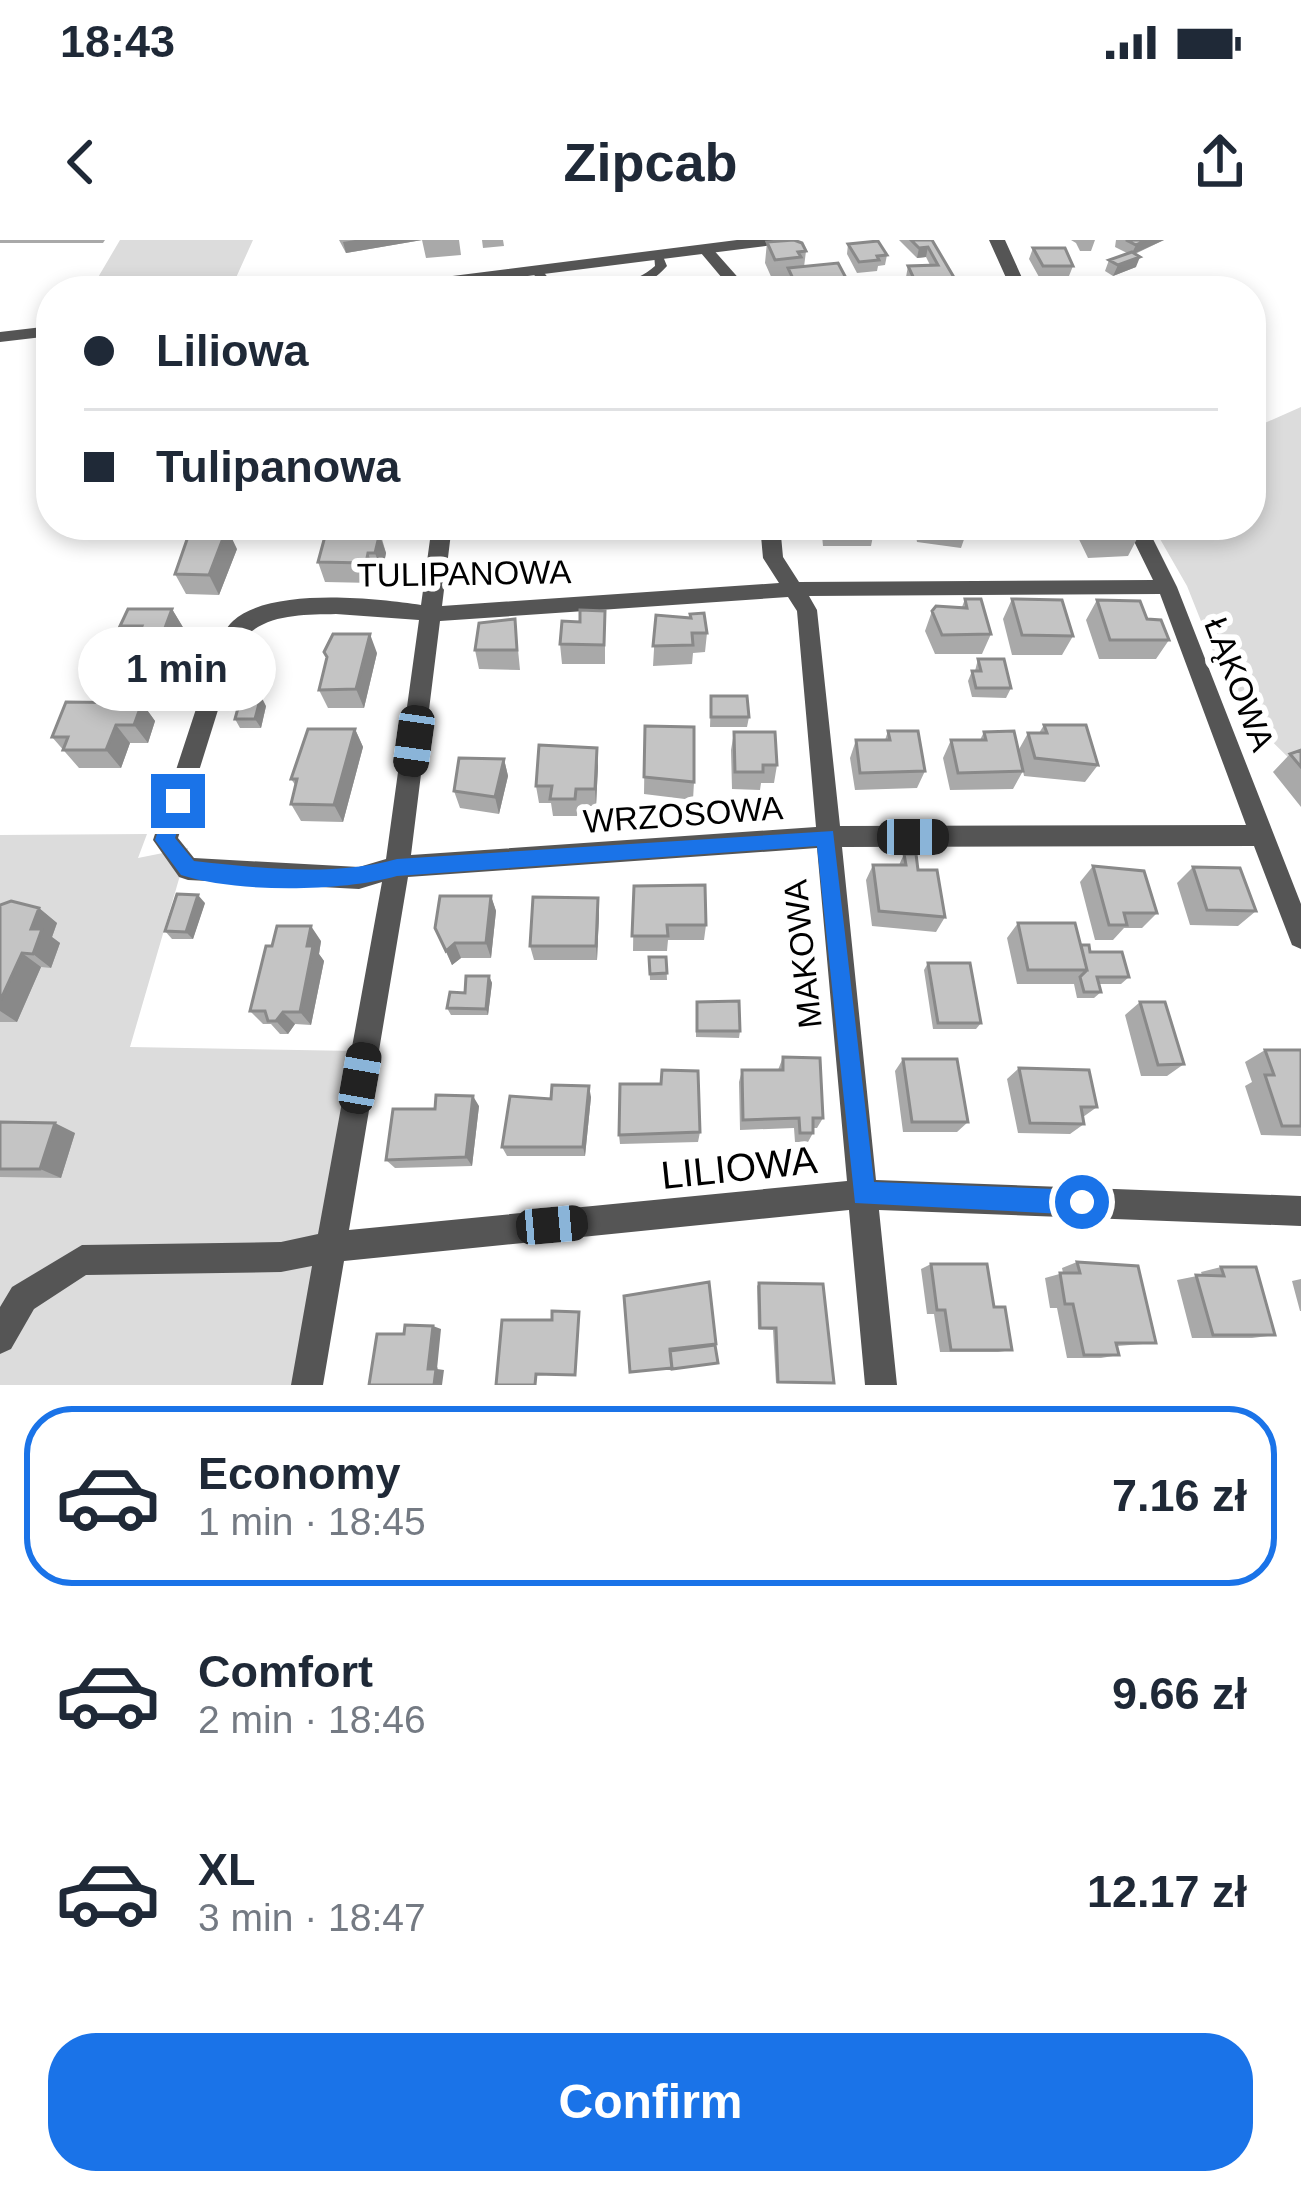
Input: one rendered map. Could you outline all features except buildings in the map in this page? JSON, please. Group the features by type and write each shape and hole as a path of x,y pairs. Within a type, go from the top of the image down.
{"street":[{"path":"516,276 773,240"},
{"path":"997,240 1014,276"},
{"path":"706,250 729,276"},
{"path":"0,337 36,333"},
{"path":"307,1385 397,868 440,540"},
{"name":"MAKOWA","path":"771,540 773,558 807,610 881,1385"},
{"name":"ŁĄKOWA","path":"1144,540 1167,587 1301,938"},
{"name":"TULIPANOWA","path":"397,868 359,878 188,869 165,840 228,645 241,625 287,610 401,608 432,614 794,589 1167,587"},
{"name":"WRZOSOWA","path":"397,868 826,837 1262,835"},
{"name":"LILIOWA","path":"0,1338 23,1298 82,1260 281,1257 330,1246 863,1194 1301,1211"}],"lane":[{"path":"654,276 661,266 658,256"},
{"path":"538,271 542,276"}],"shaded area":[{"path":"120,240 253,240 237,276 99,276"},
{"path":"1301,407 1301,770 1234,704 1187,586 1161,540 1266,540 1266,422"},
{"path":"147,834 138,858 188,848 130,1047 356,1051 298,1385 0,1385 0,835"}],"route":[{"path":"178,801 165,840 188,869 237,875 359,878 397,868 826,837 863,1194 1082,1202"}]}
